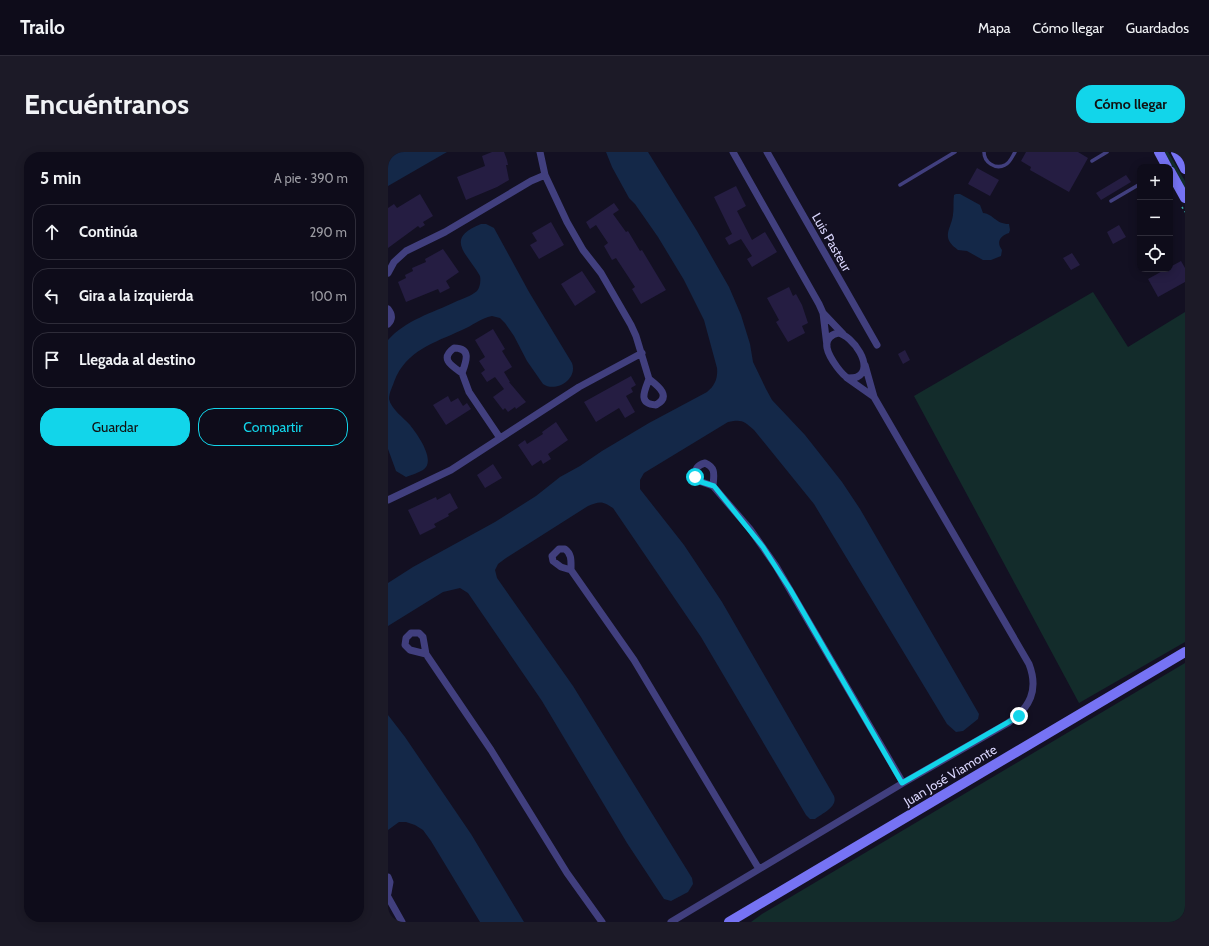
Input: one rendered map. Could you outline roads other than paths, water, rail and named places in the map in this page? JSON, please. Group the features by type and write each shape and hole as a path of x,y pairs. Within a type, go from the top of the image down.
{"street":[{"path":"540,152 545,175 574,237 602,273 631,325 642,353 649,379"},
{"path":"671,922 902,783 1019,716 1030,701 1034,684 1033,674 1029,664 874,397 862,357 853,342 823,313 792,255 733,152"},
{"name":"Luis Pasteur","path":"767,152 877,345"},
{"path":"1159,152 1166,164"},
{"path":"1176,152 1185,169"},
{"path":"388,273 394,262 406,251 445,232 531,181 545,175"},
{"path":"1173,177 1185,198"},
{"path":"388,309 392,316 388,324"},
{"path":"823,313 827,346 833,361 847,378 874,397"},
{"path":"827,346 828,340 832,335 838,333 843,334"},
{"path":"388,500 451,470 579,387 642,353"},
{"path":"847,378 855,378 860,376 865,365"},
{"path":"462,373 469,392 500,438"},
{"path":"714,486 750,529 776,566 902,783"},
{"path":"571,570 634,660 759,869"},
{"name":"Juan José Viamonte","path":"729,922 1185,652"},
{"path":"426,654 491,750 567,873 602,922"},
{"path":"388,877 390,882 388,893"},
{"path":"388,897 402,922"}],"lane":[{"path":"900,185 955,152"},
{"path":"984,152 987,162 994,166 1001,167 1010,162 1015,152"},
{"path":"1092,160 1107,152"},
{"path":"1111,201 1137,186"}],"water":[{"path":"388,152 447,152 388,186"},
{"path":"606,152 648,152 697,231 729,287 741,315 750,344 753,362 772,400 805,435 842,482 860,509 979,714 978,719 963,731 956,732 947,724 814,504 754,430 748,425 740,421 728,422 644,473 640,480 640,489 684,545 722,602 834,796 835,800 832,807 815,819 810,819 806,815 701,637 613,508 601,502 588,506 506,558 498,564 495,570 497,578 573,686 692,878 693,884 688,892 671,901 664,899 627,843 542,701 468,593 460,588 443,592 388,626 388,583 413,567 495,522 536,496 560,477 602,451 649,423 707,392 715,382 717,368 704,320 684,280 658,237 635,204 629,198 612,167"},
{"path":"960,194 980,205 983,213 990,215 1004,224 1009,224 1009,233 1003,236 999,242 1002,250 1001,256 991,260 983,260 967,251 958,250 949,241 948,233 953,215 954,195"},
{"path":"481,224 486,224 494,228 529,292 572,363 572,374 565,383 559,386 554,387 543,384 527,361 514,336 505,323 500,318 492,316 484,318 422,349 413,355 399,371 389,397 392,406 413,429 427,454 427,466 423,470 406,477 396,471 388,449 388,340 411,322 477,291 480,284 480,276 465,254 461,241 463,235"},
{"path":"388,715 405,737 471,834 524,922 480,922 423,830 406,822 399,822 388,830"}]}
